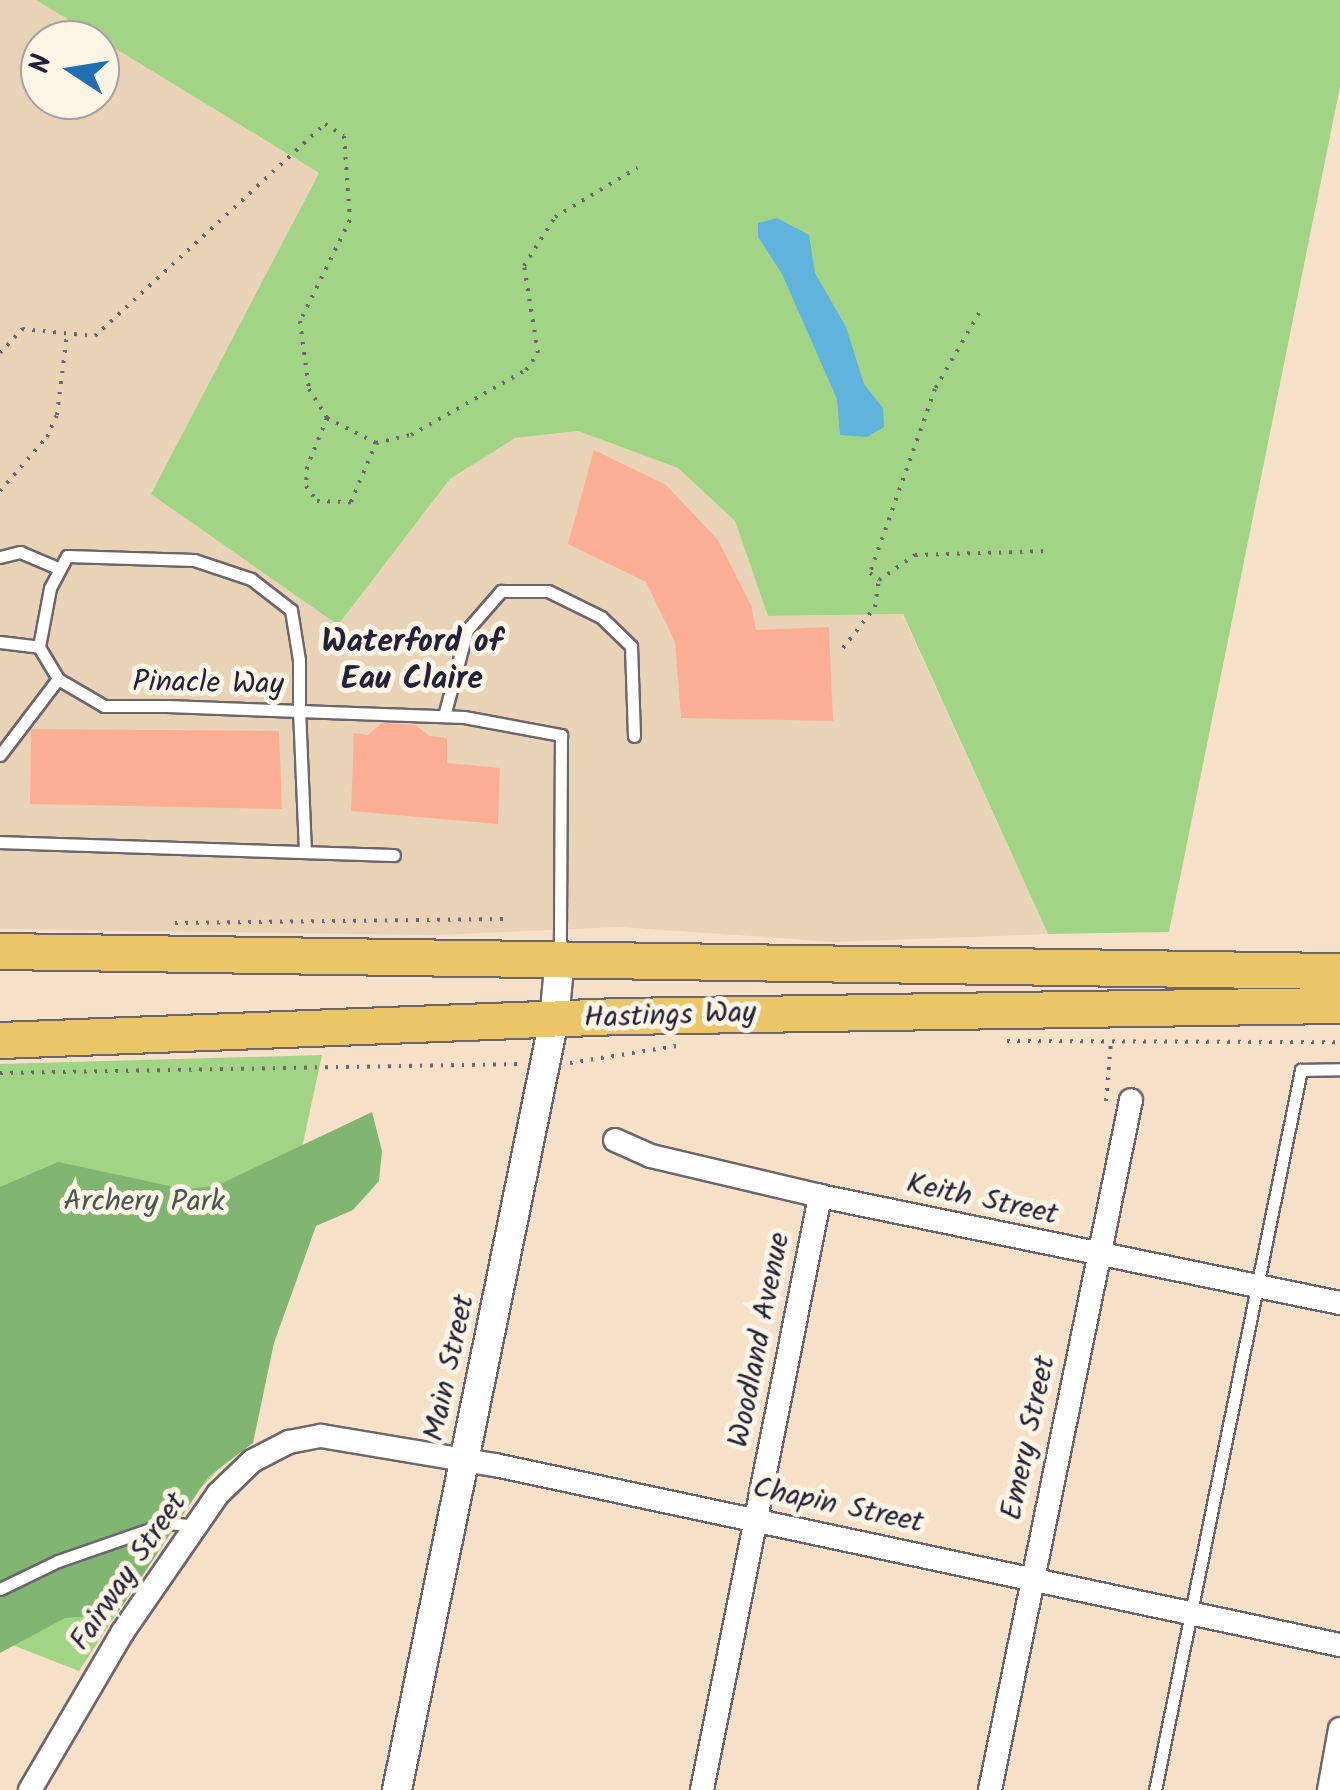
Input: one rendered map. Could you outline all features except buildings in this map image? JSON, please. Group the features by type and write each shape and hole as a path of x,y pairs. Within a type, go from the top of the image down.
{"main road":[{"name":"Hastings Way","path":"0,951 1340,971"},
{"name":"Hastings Way","path":"0,1040 554,1020 1340,1005"}],"street":[{"name":"Main Street","path":"398,1790 554,1020 560,958"},
{"name":"Emery Street","path":"990,1790 1030,1579 1131,1100"},
{"name":"Keith Street","path":"614,1140 651,1156 820,1196 1098,1257 1340,1303"},
{"name":"Woodland Avenue","path":"702,1790 820,1196"},
{"name":"Chapin Street","path":"320,1436 464,1459 754,1518 1340,1645"},
{"name":"Fairway Street","path":"30,1790 122,1633 195,1526 252,1460 289,1442 320,1436"},
{"path":"1329,1790 1340,1728"}],"lane":[{"path":"0,557 20,552 60,569 39,647 0,642"},
{"name":"Pinacle Way","path":"60,569 67,556 194,560 251,579 291,610 299,711"},
{"path":"444,716 466,630 501,591 548,591 602,618 631,646 634,736"},
{"name":"Pinacle Way","path":"39,647 58,679 104,706 444,716 561,735 560,958"},
{"path":"0,755 58,679"},
{"path":"299,711 305,852"},
{"path":"0,842 394,855"},
{"path":"1155,1790 1261,1288 1300,1070 1340,1069"},
{"path":"0,1589 58,1561 168,1524 195,1526"}],"path":[{"path":"0,354 22,329 95,336 325,124 344,136 350,220 306,302 300,354 327,418 376,443 412,434 526,370 538,353 524,266 555,217 638,168"},
{"path":"979,313 928,406 872,562 872,579 878,580 914,555 1048,551"},
{"path":"0,491 48,438 57,414 66,334"},
{"path":"327,418 307,466 306,486 316,501 351,502 376,443"},
{"path":"843,648 875,607 878,580"},
{"path":"156,924 504,920"},
{"path":"989,1040 1340,1042"},
{"path":"0,1073 545,1064 610,1061 696,1043"}],"shaded area":[{"path":"0,0 36,0 69,20 20,20 20,120 120,120 120,51 319,173 152,494 338,625 450,479 515,438 578,431 678,468 735,521 768,616 902,614 1048,934 835,942 620,927 435,935 0,929"}],"green space":[{"path":"36,0 1340,0 1340,87 1169,932 1048,934 903,614 768,616 735,521 678,468 578,431 515,438 450,479 338,625 151,494 319,173 120,51 120,20 69,20"},
{"name":"Archery Park","path":"322,1055 237,1450 194,1495 79,1671 0,1640 0,1064"},
{"name":"Archery Park","path":"372,1112 382,1151 379,1181 353,1210 316,1226 274,1343 253,1443 208,1477 117,1614 65,1618 0,1653 0,1187 58,1162 184,1189 216,1186"}],"water":[{"path":"777,218 809,235 815,273 846,327 864,384 883,408 884,427 867,437 840,435 837,399 782,274 758,237 758,223"}],"district":[{"name":"Waterford of Eau Claire","path":"412,662"}]}
